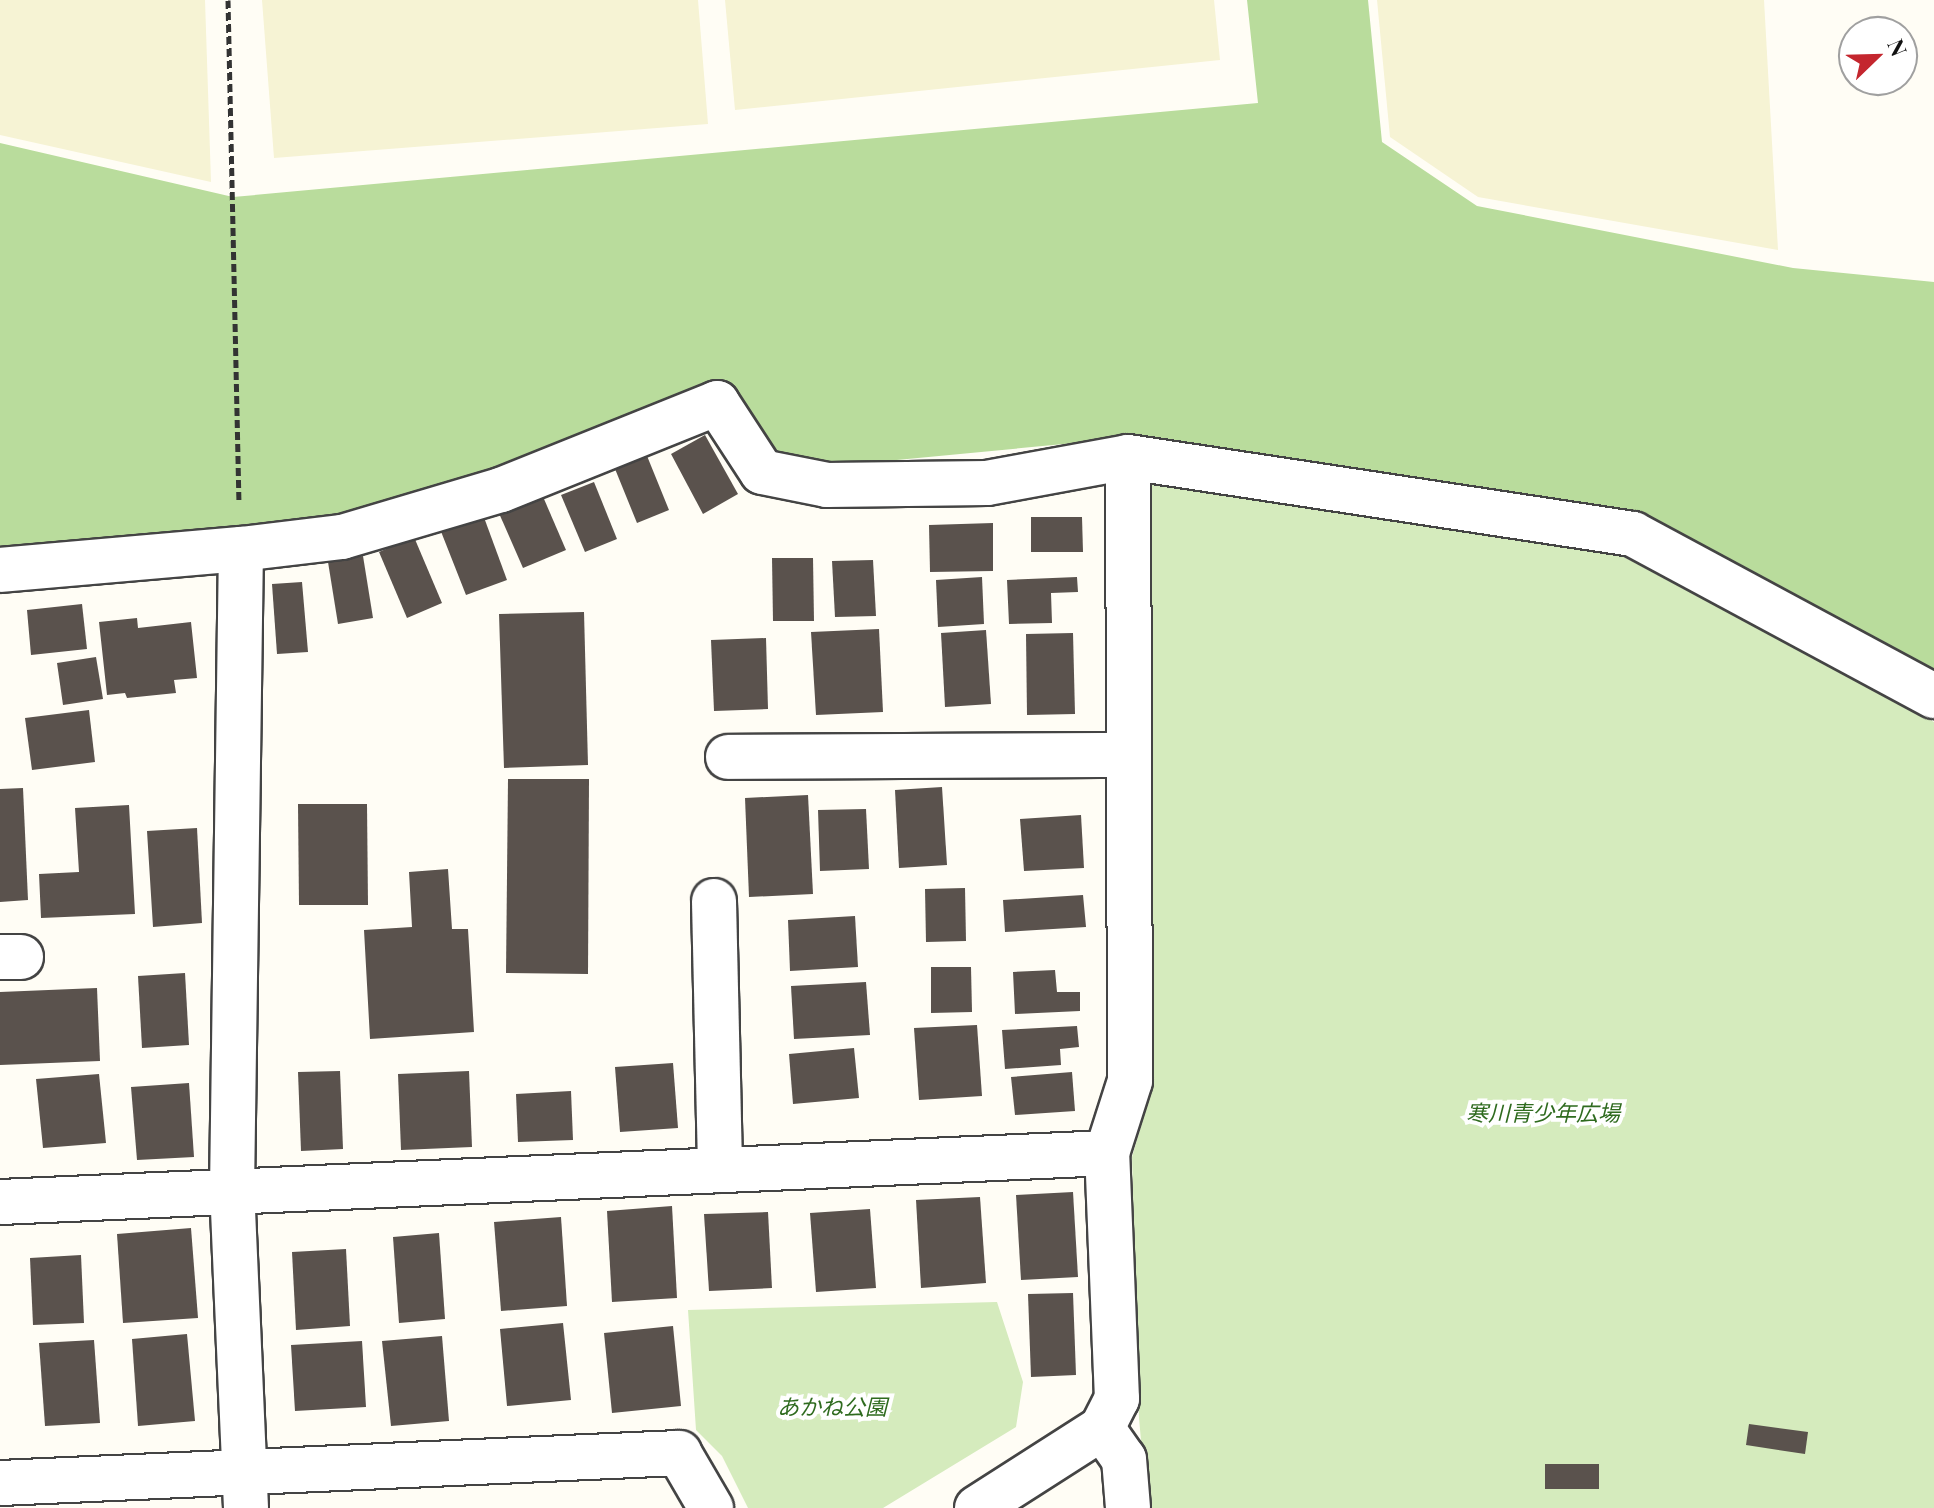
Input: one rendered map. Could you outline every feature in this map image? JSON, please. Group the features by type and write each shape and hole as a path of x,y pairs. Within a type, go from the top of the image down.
{"street":[{"path":"0,570 342,537 501,490 717,403 762,472 827,485 987,483 1128,457 1633,534 1934,696"},
{"path":"977,1508 1102,1428 1117,1399 1107,1153 1130,1081 1128,457"},
{"path":"241,549 232,1191 246,1490"},
{"path":"728,757 1128,755"},
{"path":"714,901 720,1170"},
{"path":"0,1202 1107,1153"},
{"path":"1102,1428 1124,1459 1128,1508"},
{"path":"0,1483 246,1490 679,1453 711,1508"}],"path":[{"path":"228,0 241,549"}],"shaded area":[{"path":"0,0 205,0 211,182 0,135"},
{"path":"262,0 698,0 708,124 274,158"},
{"path":"725,0 1214,0 1220,60 735,110"},
{"path":"1377,0 1764,0 1778,250 1478,197 1390,137"}],"green space":[{"path":"1247,0 1368,0 1382,142 1477,206 1793,268 1934,282 1934,677 1631,514 1127,438 823,467 774,456 723,388 488,472 336,518 240,531 0,548 0,143 233,197 1258,103"},
{"name":"寒川青少年広場","path":"1150,481 1622,556 1934,722 1934,1508 1147,1508 1139,1418 1132,1157 1152,1088"},
{"name":"あかね公園","path":"997,1302 1023,1382 1016,1427 883,1508 748,1508 722,1456 696,1430 688,1310"}],"building":[{"path":"705,435 738,494 703,514 671,454"},
{"path":"645,451 669,510 637,523 613,464"},
{"path":"594,482 617,539 585,552 561,495"},
{"path":"541,492 566,550 523,568 498,511"},
{"path":"482,512 507,580 466,595 440,529"},
{"path":"1031,517 1082,517 1083,552 1031,552"},
{"path":"993,523 993,571 930,572 929,525"},
{"path":"414,537 442,603 407,618 379,552"},
{"path":"363,556 373,618 338,624 328,562"},
{"path":"772,558 813,558 814,621 773,621"},
{"path":"873,560 876,616 835,617 832,561"},
{"path":"982,577 984,624 938,627 936,580"},
{"path":"1077,577 1078,592 1051,593 1052,623 1009,624 1007,580"},
{"path":"302,582 308,652 277,654 272,584"},
{"path":"82,604 87,649 31,655 27,610"},
{"path":"584,612 588,765 504,768 499,614"},
{"path":"137,618 138,628 191,622 197,678 174,680 176,693 127,698 125,693 107,695 99,622"},
{"path":"879,629 883,712 816,715 811,632"},
{"path":"986,630 991,704 945,707 941,633"},
{"path":"1073,633 1075,714 1027,715 1026,634"},
{"path":"766,638 768,709 714,711 711,640"},
{"path":"96,657 103,699 63,705 57,663"},
{"path":"89,710 95,762 32,770 25,718"},
{"path":"508,779 589,779 588,974 506,973"},
{"path":"942,787 947,865 899,868 895,790"},
{"path":"23,788 28,900 0,902 0,789"},
{"path":"808,795 813,894 749,897 745,798"},
{"path":"298,804 367,804 368,905 299,905"},
{"path":"129,805 135,914 41,918 39,874 79,872 75,808"},
{"path":"866,809 869,869 820,871 818,810"},
{"path":"1081,815 1084,868 1024,871 1020,819"},
{"path":"197,828 202,923 153,927 147,831"},
{"path":"448,869 452,929 468,929 474,1032 370,1039 364,930 412,927 409,872"},
{"path":"965,888 966,941 926,942 925,889"},
{"path":"1083,895 1086,927 1005,932 1003,900"},
{"path":"855,916 858,967 790,971 788,920"},
{"path":"931,967 971,967 972,1012 931,1013"},
{"path":"1055,970 1057,992 1080,992 1080,1011 1015,1014 1013,972"},
{"path":"185,973 189,1045 142,1048 138,976"},
{"path":"866,982 870,1035 794,1039 791,986"},
{"path":"97,988 100,1061 0,1065 0,992"},
{"path":"977,1025 982,1096 919,1100 914,1028"},
{"path":"1077,1026 1079,1047 1060,1049 1061,1065 1005,1069 1002,1030"},
{"path":"854,1048 859,1098 793,1104 789,1054"},
{"path":"673,1063 678,1128 620,1132 615,1067"},
{"path":"340,1071 343,1149 301,1151 298,1072"},
{"path":"469,1071 472,1147 401,1150 398,1074"},
{"path":"1072,1072 1075,1111 1015,1115 1011,1077"},
{"path":"99,1074 106,1143 43,1148 36,1079"},
{"path":"189,1083 194,1157 137,1160 131,1087"},
{"path":"571,1091 573,1140 518,1142 516,1094"},
{"path":"1073,1192 1078,1277 1021,1280 1016,1195"},
{"path":"980,1197 986,1283 921,1288 916,1200"},
{"path":"672,1206 677,1298 612,1302 607,1211"},
{"path":"870,1209 876,1288 816,1292 810,1213"},
{"path":"768,1212 772,1288 709,1291 704,1214"},
{"path":"561,1217 567,1306 501,1311 494,1222"},
{"path":"191,1228 198,1318 123,1323 117,1234"},
{"path":"439,1233 445,1319 399,1323 393,1237"},
{"path":"346,1249 350,1326 296,1330 292,1252"},
{"path":"81,1255 84,1323 33,1325 30,1258"},
{"path":"1073,1293 1076,1375 1031,1377 1028,1294"},
{"path":"563,1323 571,1400 507,1406 500,1329"},
{"path":"673,1326 681,1406 612,1413 604,1333"},
{"path":"187,1334 195,1421 138,1426 132,1339"},
{"path":"442,1336 449,1421 391,1426 382,1341"},
{"path":"94,1340 100,1423 45,1426 39,1343"},
{"path":"362,1341 366,1407 295,1411 291,1345"},
{"path":"1749,1424 1808,1432 1805,1454 1746,1445"},
{"path":"1545,1464 1599,1464 1599,1489 1545,1489"}]}
